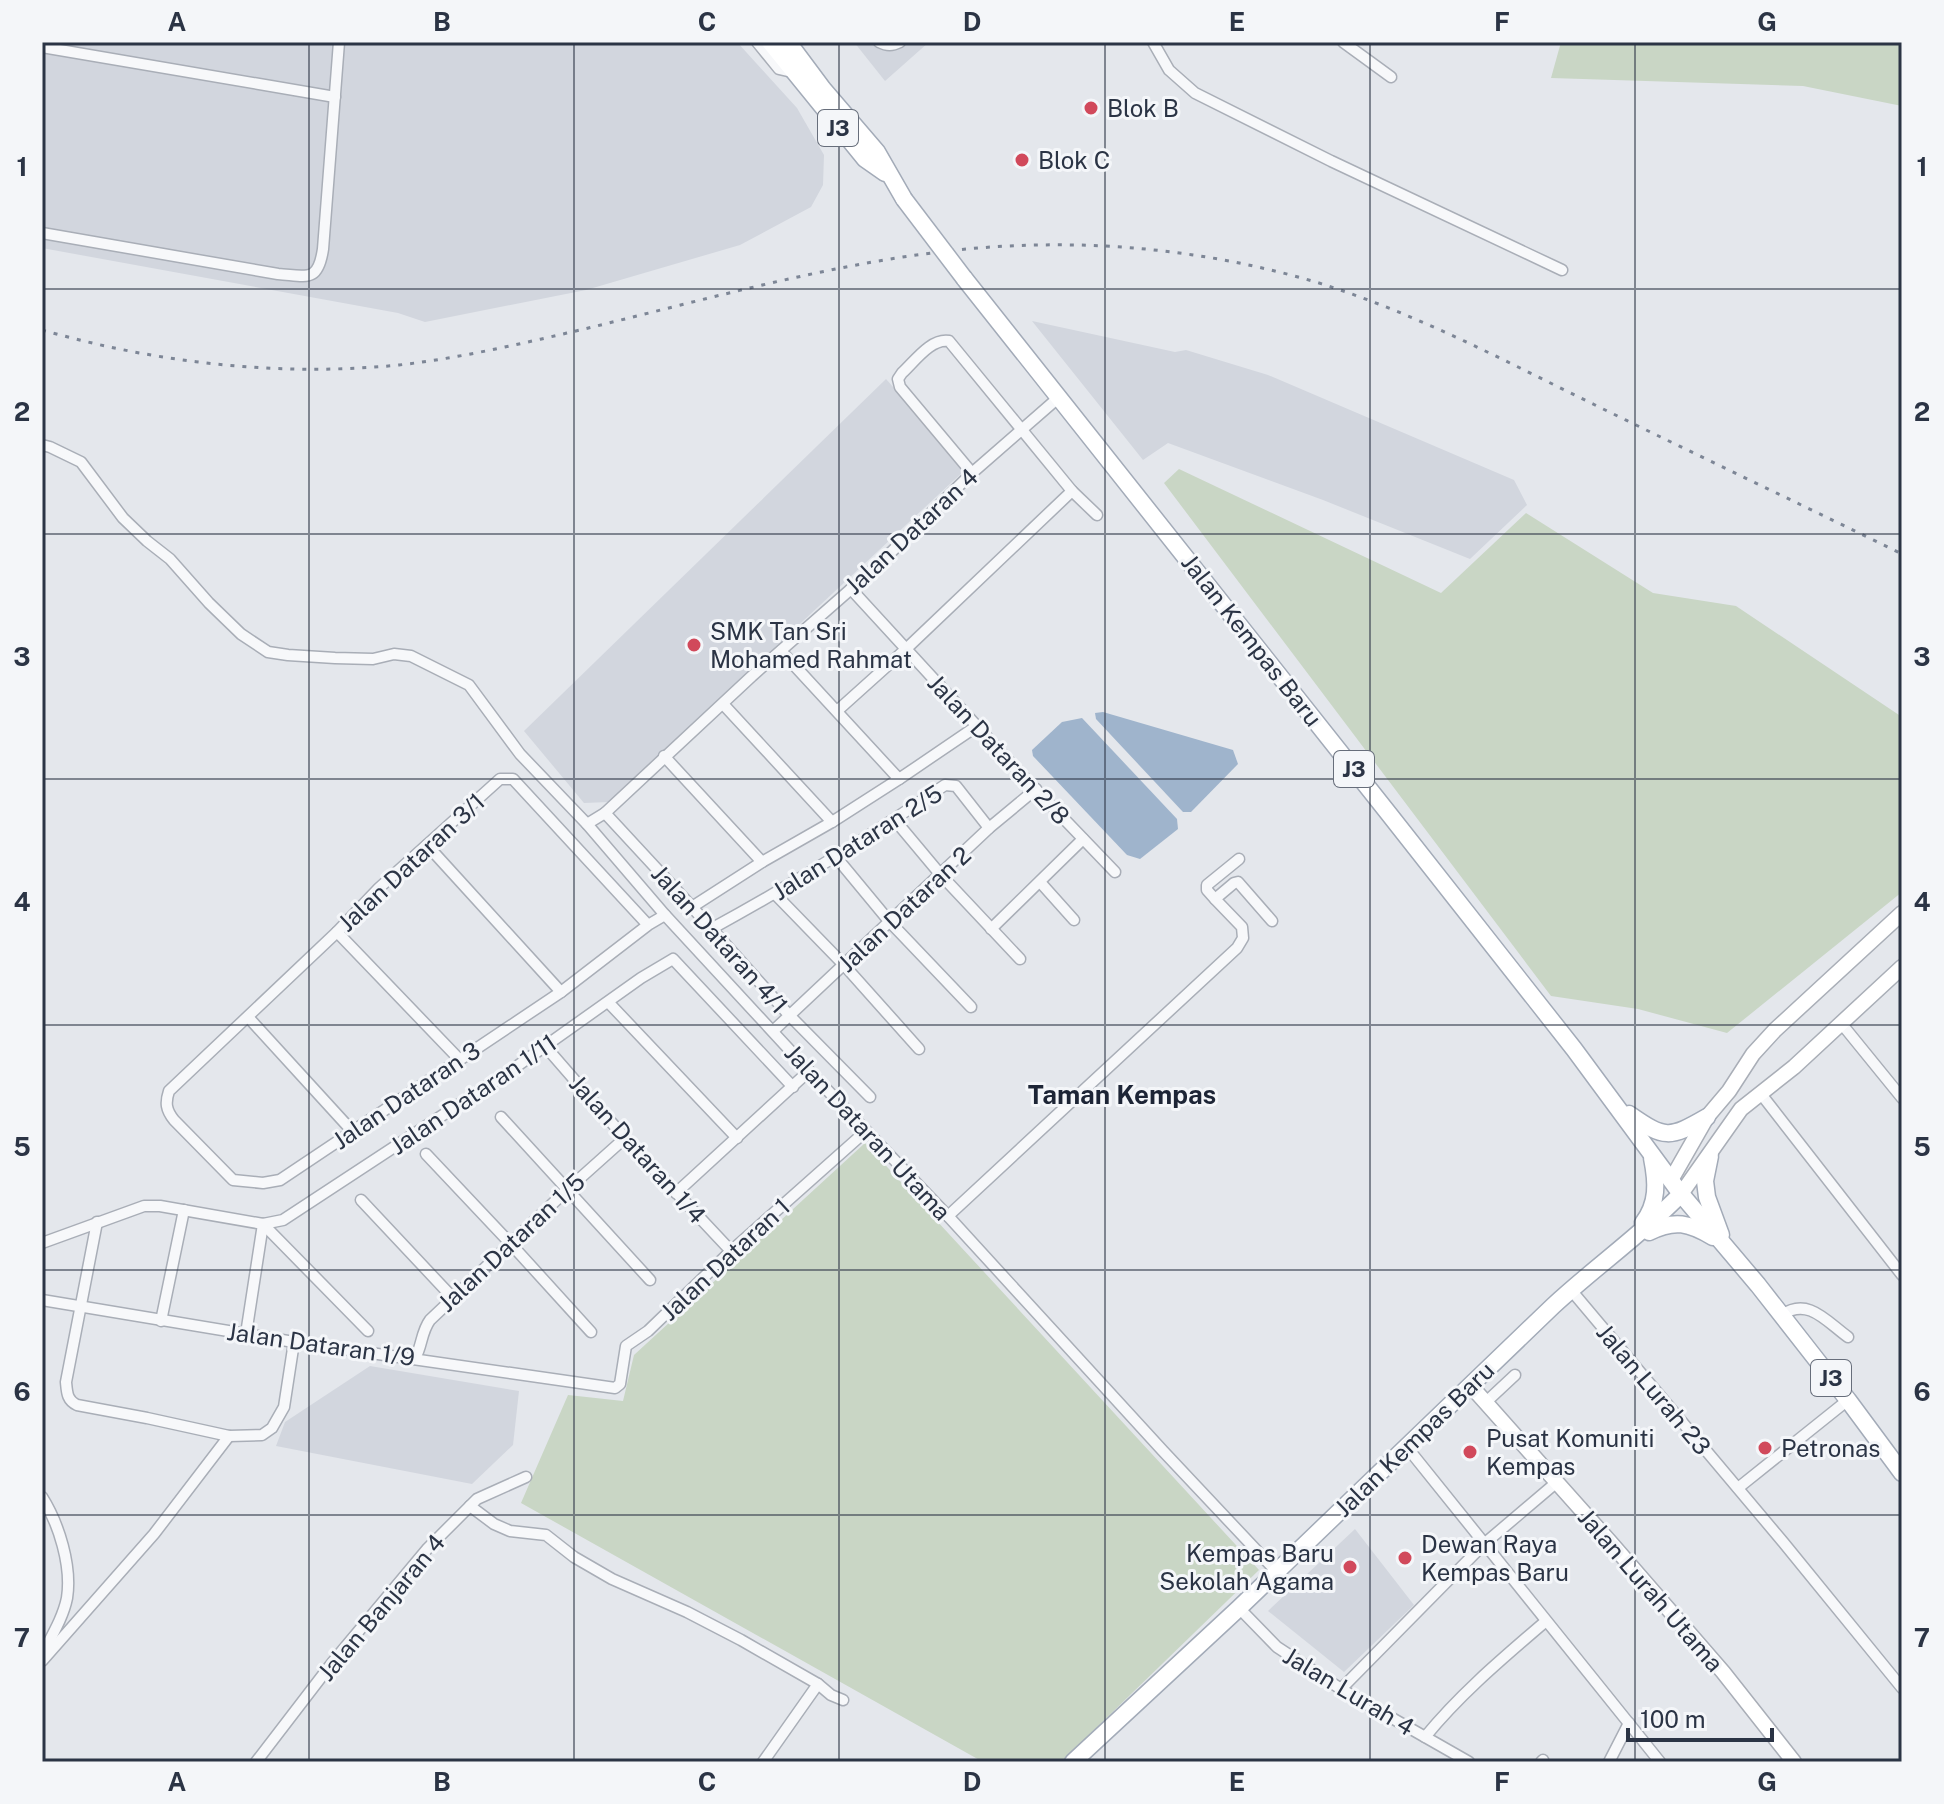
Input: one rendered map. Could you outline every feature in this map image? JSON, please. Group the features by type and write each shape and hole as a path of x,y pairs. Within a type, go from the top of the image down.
{"main road":[{"name":"Jalan Kempas Baru","path":"770,42 865,159 890,176"},
{"name":"Jalan Kempas Baru","path":"788,42 877,152 904,199 964,278 1389,814 1676,1187 1782,1315 1902,1473"},
{"path":"794,42 823,89"},
{"path":"1615,1104 1655,1132 1680,1133 1707,1117"},
{"path":"1630,1241 1650,1214 1655,1199 1651,1153"},
{"path":"1710,1156 1705,1181 1707,1197 1724,1244"},
{"name":"Jalan Kempas Baru","path":"1073,1762 1239,1608 1571,1290 1655,1221 1676,1187"},
{"path":"1630,1241 1673,1223 1698,1228 1724,1244"}],"street":[{"path":"42,233 278,274 308,276 315,272 321,266 339,42"},
{"name":"Jalan Kempas Baru","path":"757,42 779,69 794,72"},
{"path":"879,42 894,45 900,42"},
{"path":"1153,42 1169,70 1195,93 1562,270"},
{"path":"1351,44 1391,77"},
{"path":"42,47 335,97"},
{"path":"972,473 900,387 898,379 923,353 943,340 949,341 1072,491 1097,515"},
{"name":"Jalan Dataran 4","path":"587,824 605,813 664,756 851,589 972,473 1058,398"},
{"name":"Jalan Dataran Utama","path":"42,445 81,462 123,518 170,559 241,634 268,652 335,658 373,659 394,654 411,656 469,685 520,754 587,824 665,915 1276,1571"},
{"path":"837,711 1072,491"},
{"name":"Jalan Dataran 2/8","path":"851,589 1115,872"},
{"path":"781,651 899,779"},
{"path":"723,704 832,822"},
{"path":"692,907 832,822 977,726"},
{"path":"664,756 762,862"},
{"name":"Jalan Dataran 3/1","path":"169,1091 337,932 379,888 500,779 513,779 648,925"},
{"name":"Jalan Dataran 2/5","path":"711,929 836,857 945,785 956,786 989,828"},
{"name":"Jalan Dataran 2","path":"773,1031 989,828 1036,789"},
{"name":"Jalan Dataran 4/1","path":"605,813 789,1015 870,1097"},
{"path":"894,819 940,874 1020,959"},
{"path":"991,929 1083,839"},
{"path":"427,845 561,992"},
{"path":"836,857 889,921 971,1007"},
{"path":"948,1216 1237,948 1243,938 1242,927 1207,890 1207,885 1239,859"},
{"path":"1040,882 1074,920"},
{"path":"1215,899 1238,882 1272,921"},
{"path":"775,894 919,1049"},
{"path":"1676,1187 1707,1117 1729,1091 1753,1054 1902,913"},
{"name":"Jalan Dataran 3","path":"169,1091 167,1110 174,1120 233,1180 263,1183 280,1180 561,992 665,915"},
{"path":"337,932 459,1059"},
{"name":"Jalan Dataran 1/11","path":"263,1224 283,1220 673,959 793,1087"},
{"path":"1676,1187 1710,1156 1741,1109 1794,1067 1900,973"},
{"path":"609,1003 737,1138"},
{"path":"248,1017 353,1132"},
{"path":"1841,1023 1902,1098"},
{"name":"Jalan Dataran 1/4","path":"545,1046 625,1138 731,1251"},
{"path":"676,1193 809,1071"},
{"path":"1761,1094 1902,1275"},
{"path":"501,1117 650,1280"},
{"name":"Jalan Dataran 1","path":"601,1387 615,1388 620,1384 626,1346 648,1331 731,1251 866,1131"},
{"name":"Jalan Dataran 1/5","path":"415,1358 424,1328 430,1320 625,1138"},
{"path":"426,1154 591,1332"},
{"path":"361,1200 453,1298"},
{"path":"42,1243 144,1206 263,1224 368,1331"},
{"path":"161,1321 184,1210"},
{"path":"97,1222 66,1382 70,1402 229,1436 262,1435 272,1428 284,1407 294,1342"},
{"path":"246,1334 263,1224"},
{"name":"Jalan Lurah 23","path":"1571,1290 1902,1688"},
{"name":"Jalan Dataran 1/9","path":"42,1300 294,1342 601,1387"},
{"path":"1782,1315 1791,1309 1808,1308 1848,1337"},
{"path":"1485,1403 1515,1375"},
{"name":"Jalan Lurah Utama","path":"1471,1386 1723,1672 1794,1762"},
{"path":"1738,1488 1848,1400"},
{"path":"42,1658 154,1534 229,1436"},
{"path":"1406,1446 1659,1761"},
{"name":"Jalan Banjaran 4","path":"256,1762 332,1663 428,1548 477,1499 526,1477"},
{"path":"1341,1689 1484,1544 1557,1482"},
{"path":"42,1497 67,1559 67,1598 42,1658"},
{"path":"470,1506 494,1524 510,1531 546,1535 574,1557 612,1579 741,1640 843,1700"},
{"name":"Jalan Lurah 4","path":"1239,1608 1277,1647 1341,1689 1469,1762"},
{"path":"1425,1737 1448,1708 1473,1684 1546,1621"},
{"path":"763,1762 818,1684"},
{"path":"1609,1762 1629,1723"}],"shaded area":[{"path":"42,42 737,42 797,108 824,155 823,185 811,207 740,245 586,290 425,322 398,313 42,248"},
{"path":"854,42 929,42 885,81"},
{"path":"1032,321 1175,352 1186,350 1268,375 1514,480 1527,505 1470,559 1168,443 1143,460"},
{"name":"SMK Tan Sri Mohamed Rahmat","path":"886,379 966,469 609,802 584,803 524,731"},
{"path":"370,1366 519,1391 513,1445 472,1484 276,1446 285,1422"},
{"name":"Kempas Baru Sekolah Agama","path":"1355,1529 1414,1605 1344,1672 1268,1611"}],"green space":[{"path":"1561,42 1902,42 1902,106 1803,86 1551,78"},
{"path":"1179,469 1441,593 1526,513 1653,593 1736,606 1902,717 1902,892 1727,1033 1638,1009 1551,996 1164,483"},
{"path":"865,1143 1259,1570 1061,1762 983,1762 521,1503 568,1395 623,1401 634,1355"}],"water":[{"path":"1103,712 1233,750 1238,764 1191,812 1183,812 1096,719 1095,713"},
{"path":"1082,718 1177,819 1178,829 1140,859 1127,855 1033,756 1032,750 1062,722"}],"railway":[{"path":"42,330 130,351 219,364 308,369 399,365 490,350 808,275 923,254 1039,245 1110,246 1180,253 1250,265 1319,283 1425,323 1902,554"}],"place":[{"name":"Blok B","path":"1091,108"},
{"name":"Blok C","path":"1022,160"},
{"name":"SMK Tan Sri Mohamed Rahmat","path":"694,645"},
{"name":"Petronas","path":"1765,1448"},
{"name":"Pusat Komuniti Kempas","path":"1470,1452"},
{"name":"Dewan Raya Kempas Baru","path":"1405,1558"},
{"name":"Kempas Baru Sekolah Agama","path":"1350,1567"}],"district":[{"name":"Taman Kempas","path":"1122,1094"}]}
